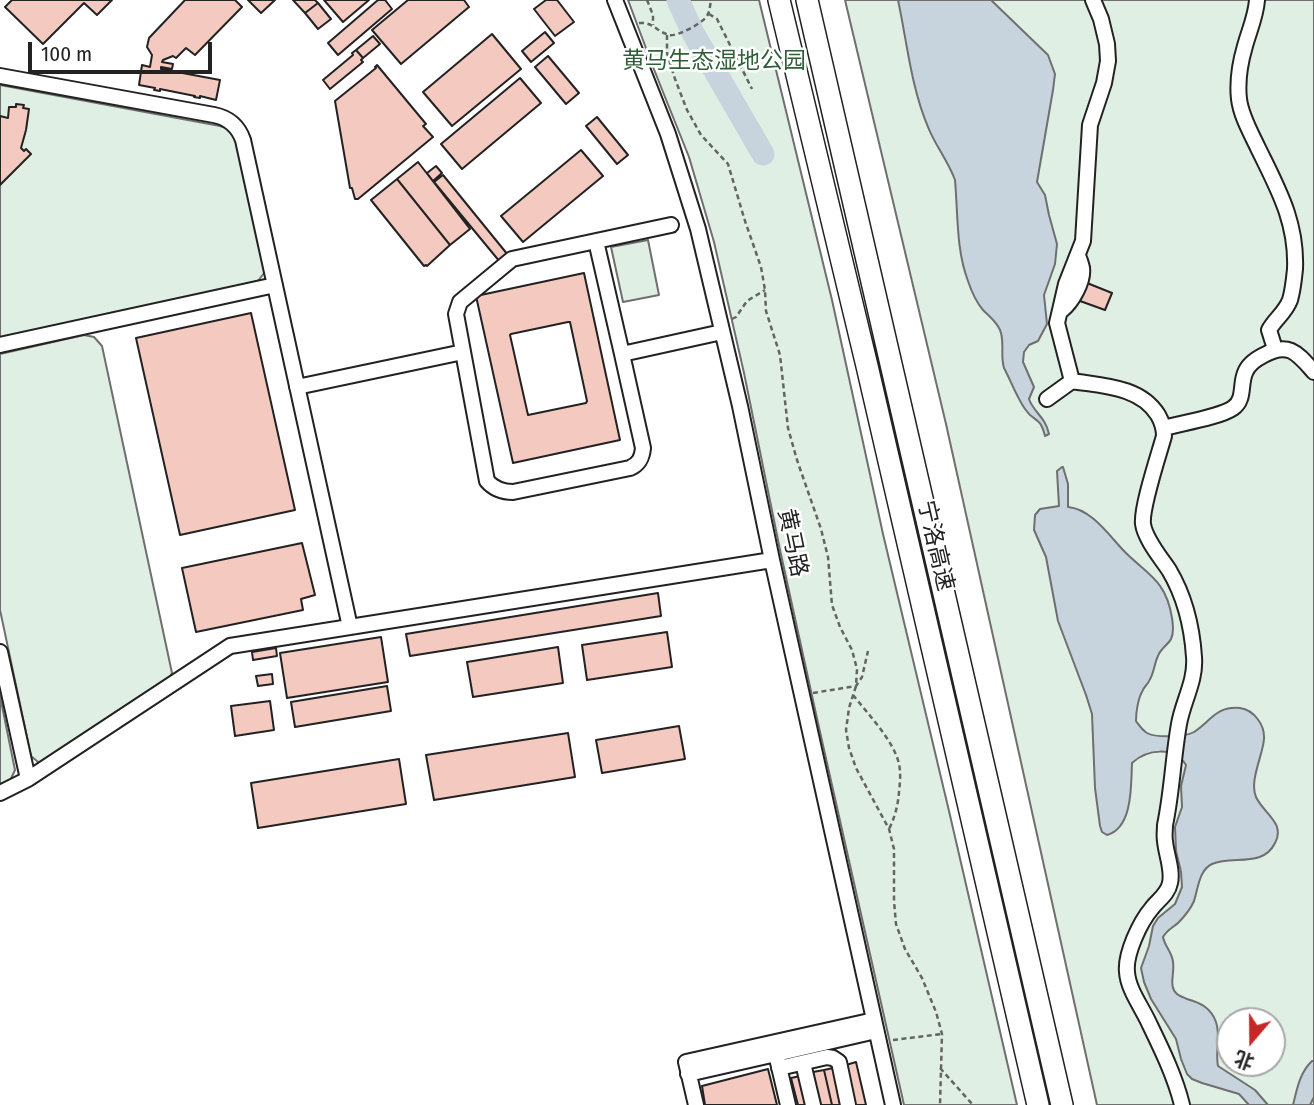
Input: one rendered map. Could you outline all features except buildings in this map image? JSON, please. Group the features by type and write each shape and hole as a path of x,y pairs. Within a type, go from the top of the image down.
{"highway":[{"name":"宁洛高速","path":"779,0 867,366 1038,1105"},
{"name":"宁洛高速","path":"807,0 1062,1105"}],"street":[{"name":"黄马路","path":"615,0 668,134 698,229 740,407 893,1105"},
{"path":"1072,381 1060,339 1058,313 1074,296 1082,276 1078,256 1084,233 1090,125 1104,83 1108,61 1101,19 1093,0"},
{"path":"1257,0 1257,10 1239,70 1239,98 1253,138 1287,211 1293,230 1295,256 1291,297 1284,312 1269,330 1275,349"},
{"path":"0,76 214,114 233,123 237,128 243,140 350,627"},
{"path":"596,241 643,448 641,459 629,468 508,492 498,490 487,481 456,310 460,302 512,259 596,241 671,225"},
{"path":"0,345 275,285"},
{"path":"622,354 721,328"},
{"path":"1164,428 1232,409 1239,403 1245,370 1252,362 1275,349 1294,351 1314,372"},
{"path":"297,387 463,352"},
{"path":"1047,400 1072,381 1132,392 1146,400 1164,428 1143,513 1143,524 1185,603 1195,660 1192,682 1180,720 1165,825 1164,839 1170,886 1142,923 1129,953 1127,973 1129,984 1177,1087 1182,1105"},
{"path":"0,793 28,779 230,646 772,560"},
{"path":"0,652 28,779"},
{"path":"688,1074 776,1054 875,1025"},
{"path":"695,1105 685,1062 875,1025"},
{"path":"776,1054 788,1105"},
{"path":"779,1068 827,1057 836,1060 839,1062 848,1105"},
{"path":"803,1063 813,1105"}],"path":[{"path":"647,0 653,15 653,25"},
{"path":"625,26 646,23 674,36 704,20 709,14 711,0"},
{"path":"709,14 717,19 752,89"},
{"path":"667,34 667,53 687,110 701,135 727,164 761,267 766,311 780,355 788,428 828,557 832,605 852,650 857,669 846,730 849,748 856,768 888,829 894,849 896,924 905,949 922,978 942,1034 940,1105"},
{"path":"721,328 736,317 747,301 765,290"},
{"path":"802,696 856,686 862,677 868,651"},
{"path":"853,695 887,739 899,765 898,801 888,829"},
{"path":"888,1040 942,1034"},
{"path":"940,1068 973,1105"}],"green space":[{"name":"黄马生态湿地公园","path":"628,0 759,0 832,300 883,534 1017,1105 904,1105 714,242 689,157"},
{"path":"845,0 1314,0 1314,1105 1097,1105 946,424"},
{"path":"0,85 229,129 237,138 265,272 257,282 0,340"},
{"path":"648,240 659,295 623,302 611,247"},
{"path":"84,335 94,337 102,346 172,673 169,679 42,763 31,756 0,610 0,354"},
{"path":"0,696 15,770 9,783 0,789"}],"shaded area":[{"path":"898,0 991,0 1048,55 1055,74 1037,182 1045,195 1057,244 1055,264 1044,295 1047,324 1038,341 1029,345 1024,352 1023,362 1034,387 1029,399 1047,428 1049,434 1045,436 1039,422 1028,413 1016,394 1004,368 1000,330 979,304 968,281 959,244 955,180 922,112"},
{"path":"1063,467 1068,484 1068,507 1092,517 1154,578 1169,605 1173,623 1172,637 1159,653 1151,678 1140,697 1136,721 1139,726 1151,735 1184,735 1194,732 1225,709 1240,708 1254,715 1263,729 1264,739 1254,791 1259,803 1276,824 1278,836 1275,843 1263,856 1220,862 1208,867 1202,875 1191,907 1163,937 1172,958 1174,991 1205,1007 1216,1022 1216,1077 1235,1077 1255,1090 1268,1105 1249,1105 1239,1094 1192,1079 1181,1059 1176,1039 1151,999 1144,982 1141,968 1153,926 1158,918 1175,904 1182,887 1175,827 1182,807 1181,786 1186,765 1168,752 1153,752 1138,758 1132,763 1131,794 1122,824 1107,835 1102,832 1095,788 1092,714 1058,621 1046,557 1034,530 1035,515 1040,509 1059,506 1057,471"},
{"path":"1312,1061 1314,1097 1310,1105 1293,1105 1302,1076"}],"waterway":[{"path":"678,0 693,33 763,154"}]}
